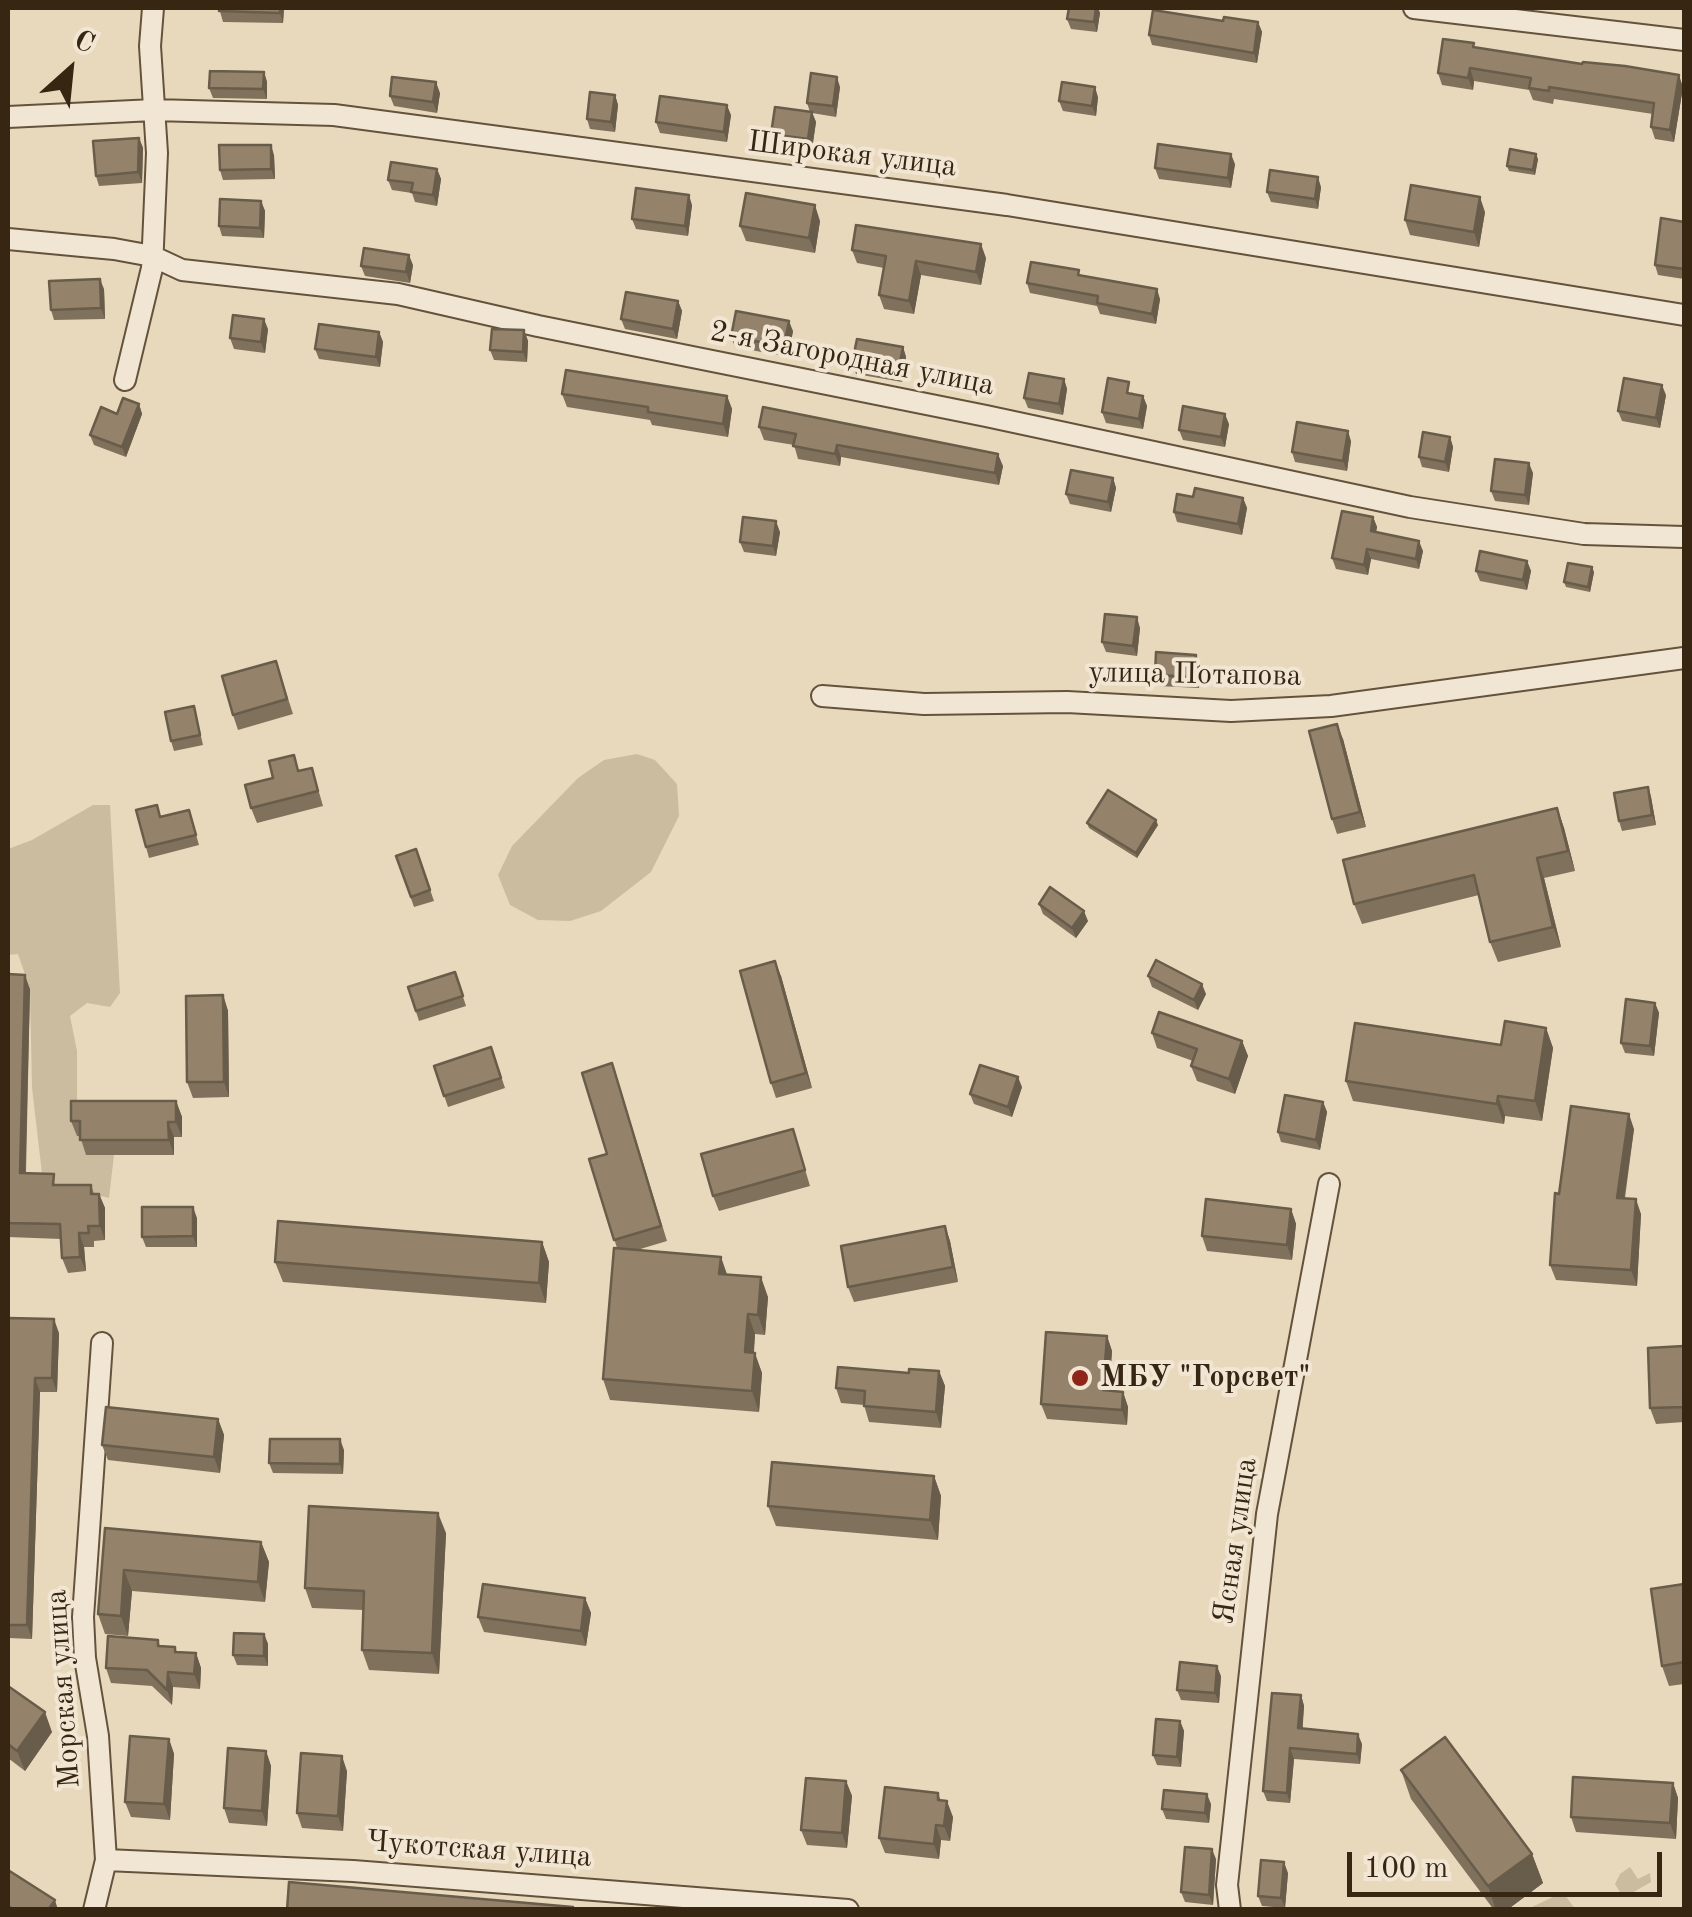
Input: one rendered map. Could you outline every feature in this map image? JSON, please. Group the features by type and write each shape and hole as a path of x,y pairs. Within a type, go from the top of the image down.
{"street":[{"path":"125,380 152,256 156,153 150,46 153,8"},
{"path":"1414,8 1684,40"},
{"name":"Широкая улица","path":"8,117 154,110 334,115 1006,204 1684,315"},
{"name":"2-я Загородная улица","path":"8,240 114,249 152,256 182,270 398,294 1410,507 1584,534 1684,537"},
{"name":"улица Потапова","path":"822,696 924,704 1066,702 1231,711 1331,706 1684,658"},
{"name":"Ясная улица","path":"1230,1910 1228,1886 1267,1514 1330,1184"},
{"name":"Морская улица","path":"97,1908 106,1860 98,1736 85,1658 83,1618 102,1343"},
{"name":"Чукотская улица","path":"106,1860 353,1871 848,1910"}],"shaded area":[{"path":"637,754 655,760 677,784 679,816 651,872 601,911 570,921 538,920 510,905 498,875 512,846 578,778 604,760"},
{"path":"93,805 110,805 120,993 110,1007 87,1003 70,1016 77,1051 77,1136 86,1136 86,1155 114,1155 109,1198 43,1182 32,1088 30,989 18,954 8,955 8,849 32,840"},
{"path":"1630,1867 1638,1879 1650,1873 1651,1882 1630,1894 1621,1894 1615,1884"},
{"path":"1563,1892 1575,1909 1528,1909"}],"building":[{"path":"280,8 280,13 219,11"},
{"path":"1069,8 1096,8 1094,22 1067,19"},
{"path":"1153,10 1258,22 1254,53 1149,35"},
{"path":"1443,39 1582,64 1679,75 1670,130 1651,127 1654,103 1549,87 1549,91 1529,88 1531,78 1470,68 1468,78 1438,73"},
{"path":"210,71 264,72 263,89 209,88"},
{"path":"811,73 837,77 833,106 807,103"},
{"path":"392,77 436,82 433,102 390,96"},
{"path":"1062,82 1095,87 1092,106 1059,101"},
{"path":"590,92 615,95 611,122 587,119"},
{"path":"660,96 727,105 724,132 656,122"},
{"path":"775,107 812,112 808,139 771,134"},
{"path":"139,138 138,172 96,176 93,141"},
{"path":"1158,144 1231,154 1228,178 1155,168"},
{"path":"219,145 271,145 271,169 220,170"},
{"path":"1510,149 1536,154 1533,170 1507,166"},
{"path":"391,162 437,169 433,195 411,192 413,183 388,180"},
{"path":"1270,170 1318,177 1315,199 1267,192"},
{"path":"1411,185 1480,197 1474,232 1405,220"},
{"path":"636,188 689,195 685,226 632,219"},
{"path":"746,193 815,205 809,238 740,226"},
{"path":"220,199 261,201 260,228 219,226"},
{"path":"1661,218 1684,222 1684,269 1655,265"},
{"path":"856,225 981,244 976,272 916,261 909,301 879,295 886,256 852,250"},
{"path":"364,248 409,255 406,272 361,266"},
{"path":"1031,262 1157,289 1152,314 1097,303 1098,296 1027,283"},
{"path":"100,279 101,308 51,310 49,281"},
{"path":"626,292 678,301 673,329 621,319"},
{"path":"736,311 789,321 784,346 731,337"},
{"path":"233,315 264,319 261,342 230,338"},
{"path":"319,324 379,332 376,357 315,349"},
{"path":"492,329 524,330 523,352 490,350"},
{"path":"857,339 903,347 898,372 852,363"},
{"path":"566,370 727,396 723,424 562,394"},
{"path":"1029,373 1064,379 1059,404 1024,398"},
{"path":"1108,378 1129,382 1127,393 1143,396 1139,419 1102,412"},
{"path":"1624,378 1662,385 1656,418 1618,411"},
{"path":"123,398 139,404 122,447 90,435 101,407 117,414"},
{"path":"1183,406 1225,414 1221,437 1179,430"},
{"path":"763,407 998,454 995,473 837,445 835,454 793,446 796,434 759,427"},
{"path":"1297,422 1348,431 1343,461 1292,452"},
{"path":"1423,432 1450,437 1445,462 1419,457"},
{"path":"1495,459 1529,463 1525,495 1491,491"},
{"path":"1071,470 1113,478 1108,502 1066,494"},
{"path":"1195,488 1243,498 1238,524 1174,512 1177,494 1193,497"},
{"path":"1342,511 1373,517 1371,531 1419,541 1416,559 1367,549 1364,565 1332,558"},
{"path":"743,517 776,521 773,546 740,542"},
{"path":"1480,551 1527,561 1523,580 1476,571"},
{"path":"1568,563 1592,567 1588,587 1564,582"},
{"path":"1105,614 1137,617 1133,646 1102,642"},
{"path":"1156,652 1196,655 1195,677 1155,675"},
{"path":"276,661 287,699 233,715 222,676"},
{"path":"194,706 200,735 171,741 165,712"},
{"path":"1337,724 1360,812 1332,819 1309,731"},
{"path":"294,755 298,771 312,768 318,791 251,808 245,785 273,778 269,761"},
{"path":"1648,787 1652,815 1619,821 1614,793"},
{"path":"1108,790 1156,820 1136,853 1087,823"},
{"path":"157,805 160,817 189,810 196,835 146,847 136,810"},
{"path":"1557,808 1568,851 1537,858 1553,927 1490,942 1474,875 1354,904 1343,860"},
{"path":"416,849 430,890 411,897 396,856"},
{"path":"1050,887 1084,911 1072,928 1039,904"},
{"path":"1156,960 1202,984 1194,1000 1148,976"},
{"path":"775,961 806,1073 771,1083 740,971"},
{"path":"455,972 463,996 416,1011 408,987"},
{"path":"8,974 25,975 20,1173 54,1174 53,1185 91,1185 91,1194 99,1194 100,1226 88,1226 89,1233 79,1233 80,1257 62,1258 60,1224 8,1223"},
{"path":"223,995 224,1082 187,1082 186,996"},
{"path":"1626,999 1655,1003 1650,1046 1621,1043"},
{"path":"1159,1012 1242,1041 1229,1079 1191,1066 1197,1049 1152,1033"},
{"path":"1505,1021 1546,1028 1535,1101 1498,1096 1497,1104 1346,1081 1355,1023 1501,1045"},
{"path":"491,1047 501,1078 444,1096 434,1066"},
{"path":"612,1063 661,1226 614,1240 589,1159 607,1154 582,1073"},
{"path":"980,1065 1018,1077 1008,1107 970,1094"},
{"path":"1285,1095 1323,1102 1316,1140 1278,1132"},
{"path":"71,1101 176,1101 176,1122 168,1122 169,1140 80,1140 80,1121 71,1121"},
{"path":"1571,1106 1629,1114 1617,1198 1636,1199 1631,1270 1550,1265 1555,1193 1559,1194"},
{"path":"793,1129 805,1170 713,1196 701,1154"},
{"path":"1206,1199 1291,1209 1287,1245 1202,1236"},
{"path":"142,1207 193,1207 193,1236 142,1237"},
{"path":"278,1221 542,1242 539,1283 275,1262"},
{"path":"945,1226 953,1267 848,1287 841,1246"},
{"path":"614,1248 721,1257 719,1274 761,1277 758,1315 748,1314 745,1352 755,1353 752,1391 603,1379"},
{"path":"8,1318 54,1319 52,1378 35,1378 27,1625 8,1625"},
{"name":"МБУ \"Горсвет\"","path":"1046,1332 1107,1336 1103,1390 1123,1392 1122,1410 1041,1404"},
{"path":"1684,1346 1684,1407 1650,1408 1648,1348"},
{"path":"838,1367 909,1373 909,1369 939,1371 936,1412 864,1406 865,1391 836,1388"},
{"path":"106,1407 218,1419 214,1457 102,1445"},
{"path":"270,1439 340,1439 340,1464 269,1463"},
{"path":"772,1462 934,1476 930,1520 768,1506"},
{"path":"309,1506 438,1513 432,1653 362,1650 364,1591 305,1588"},
{"path":"105,1528 261,1542 258,1582 124,1570 121,1616 98,1614"},
{"path":"483,1584 585,1598 581,1631 478,1617"},
{"path":"1684,1584 1684,1662 1662,1666 1651,1589"},
{"path":"234,1633 264,1634 264,1656 233,1655"},
{"path":"108,1636 158,1640 158,1646 175,1647 175,1652 196,1653 194,1674 168,1672 167,1690 147,1670 106,1668"},
{"path":"1180,1662 1217,1666 1215,1693 1177,1690"},
{"path":"8,1686 45,1712 17,1751 8,1744"},
{"path":"1272,1693 1301,1695 1298,1728 1358,1734 1357,1754 1290,1748 1287,1793 1263,1791"},
{"path":"1156,1719 1180,1721 1177,1757 1153,1755"},
{"path":"130,1736 169,1739 164,1804 125,1802"},
{"path":"1445,1737 1532,1854 1488,1886 1401,1770"},
{"path":"228,1748 266,1751 262,1811 224,1808"},
{"path":"301,1753 342,1756 338,1816 297,1813"},
{"path":"1573,1777 1673,1783 1670,1823 1571,1817"},
{"path":"806,1778 846,1781 842,1833 801,1830"},
{"path":"885,1787 938,1793 938,1800 947,1801 944,1826 936,1825 934,1844 879,1838"},
{"path":"1164,1790 1207,1794 1205,1813 1162,1809"},
{"path":"1185,1847 1212,1849 1209,1895 1181,1892"},
{"path":"1261,1860 1284,1862 1281,1898 1258,1896"},
{"path":"8,1870 55,1900 48,1910 14,1910 8,1906"},
{"path":"289,1882 573,1907 573,1910 287,1910"}],"place":[{"name":"МБУ \"Горсвет\"","path":"1080,1378"}]}
